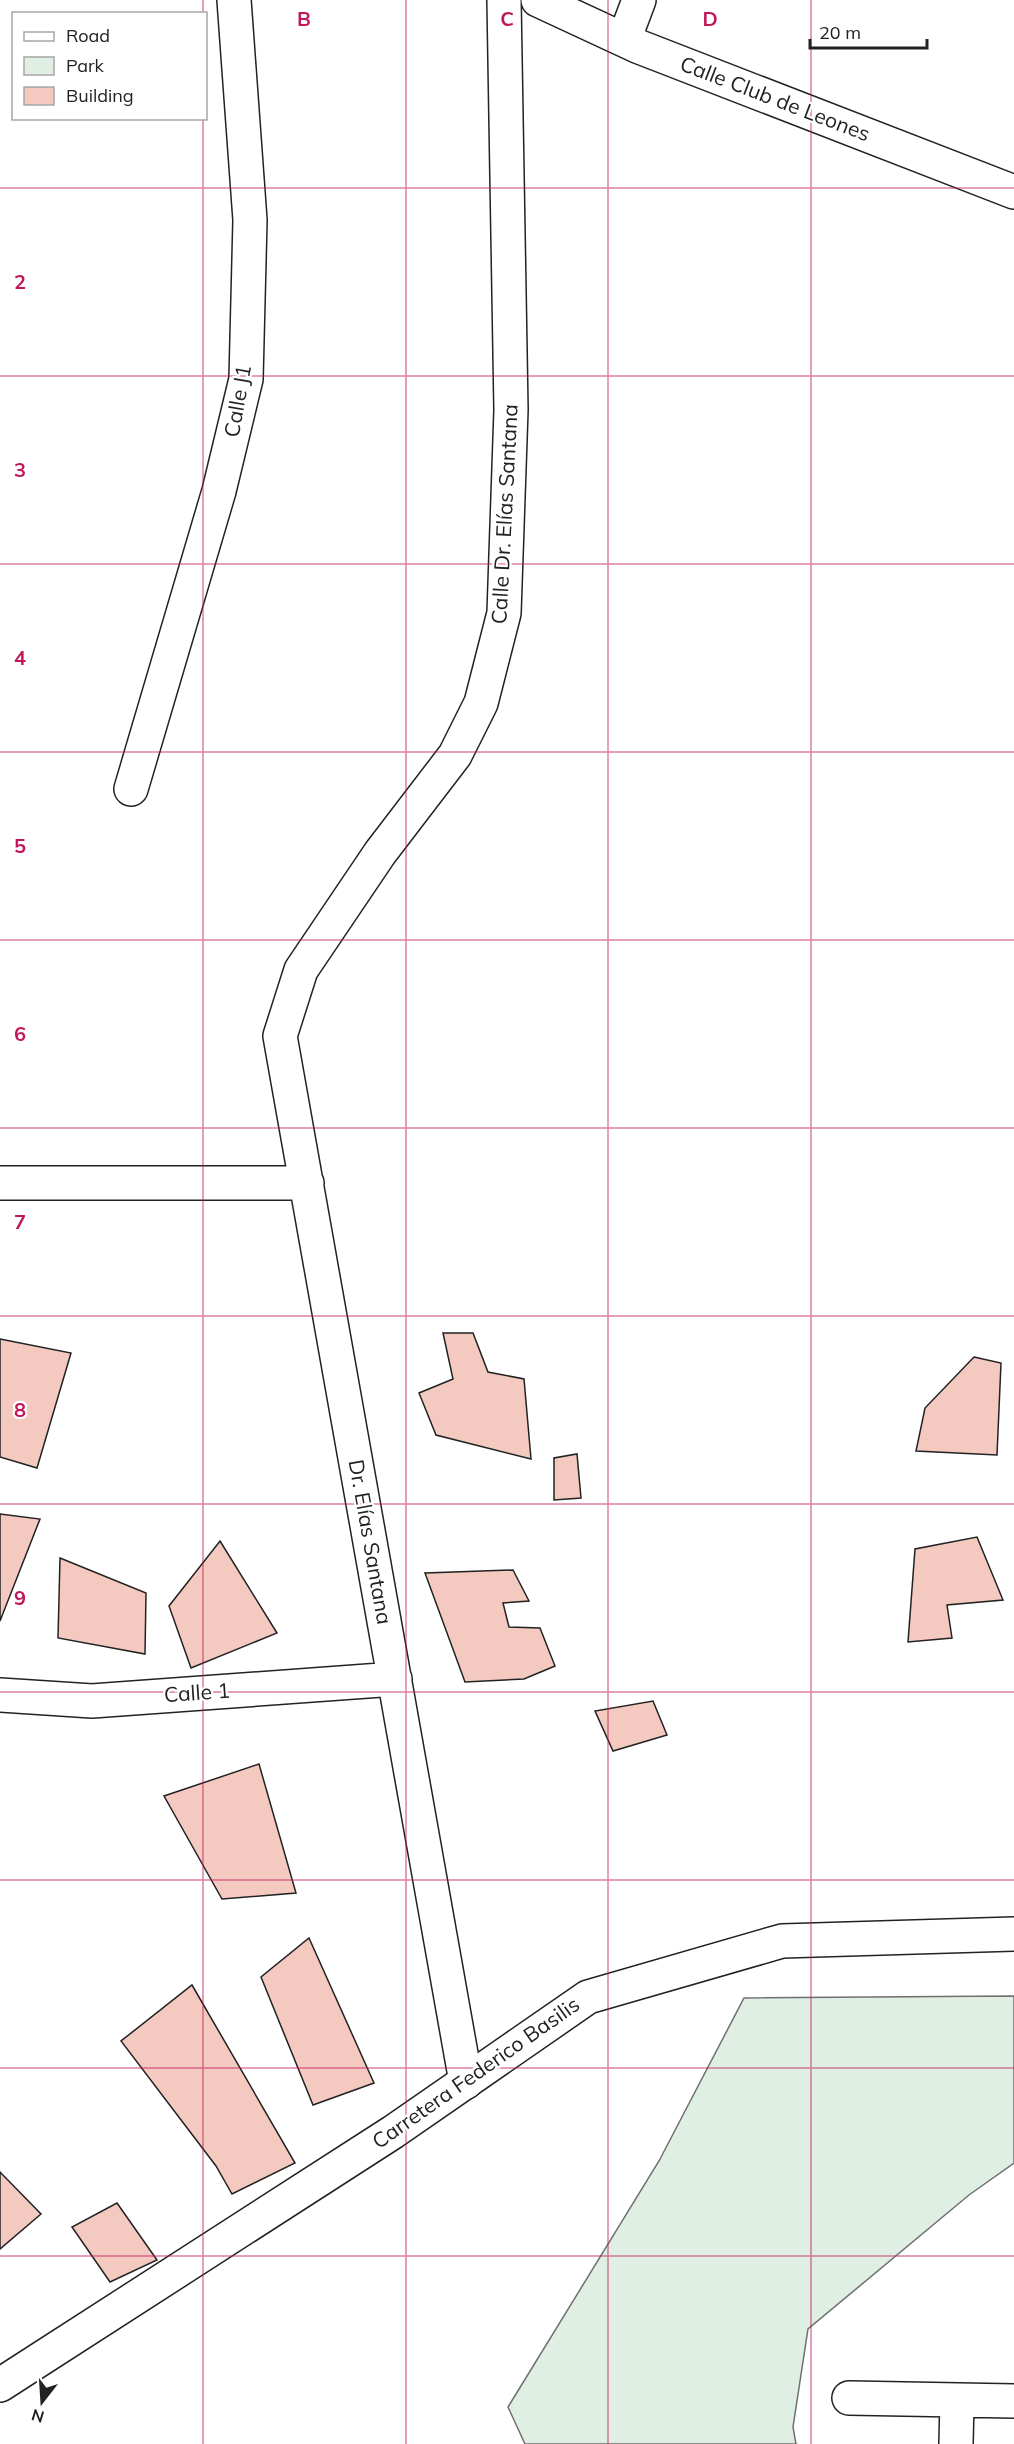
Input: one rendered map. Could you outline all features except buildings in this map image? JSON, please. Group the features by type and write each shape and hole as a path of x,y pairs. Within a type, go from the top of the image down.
{"street":[{"name":"Calle J1","path":"131,789 219,491 246,379 250,220 234,0"},
{"name":"Calle Dr. Elías Santana","path":"289,1003 300,970 380,853 454,755 482,703 504,613 511,410 504,0"},
{"name":"Calle Club de Leones","path":"538,0 624,40 1014,192"},
{"path":"624,40 639,0"},
{"name":"Dr. Elías Santana","path":"289,1003 280,1036 466,2082"},
{"path":"0,1183 307,1183"},
{"name":"Calle 1","path":"0,1695 93,1701 394,1679"},
{"name":"Carretera Federico Basilis","path":"0,2385 466,2082 588,1997 782,1941 1014,1934"},
{"path":"849,2398 1014,2401"},
{"path":"956,2444 957,2400"}],"green space":[{"path":"1014,1996 1014,2163 969,2195 808,2329 793,2427 796,2444 525,2444 508,2407 659,2161 744,1998"}]}
